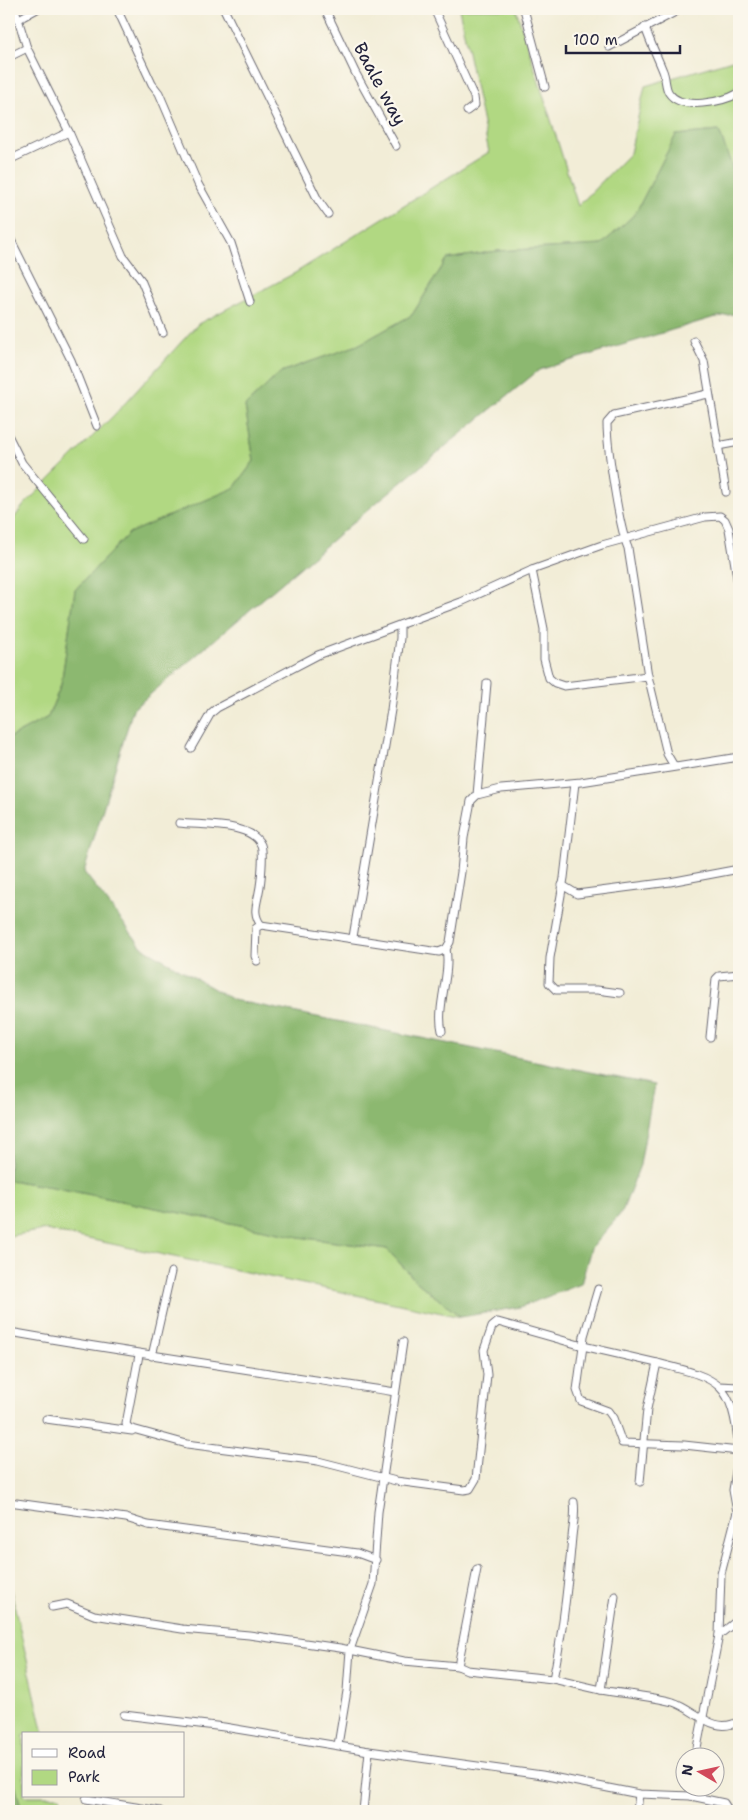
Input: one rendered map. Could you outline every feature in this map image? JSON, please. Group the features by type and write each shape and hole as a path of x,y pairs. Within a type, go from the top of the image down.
{"street":[{"path":"15,9 27,48 69,132 123,256 140,280 163,333"},
{"path":"19,18 37,9"},
{"path":"117,9 152,84 159,93 198,184 231,243 250,302"},
{"path":"224,9 318,200 328,214"},
{"name":"Baale way","path":"326,9 364,89 396,146"},
{"path":"434,9 474,97 475,105 467,111"},
{"path":"524,9 545,87"},
{"path":"609,47 681,9"},
{"path":"645,27 664,72 668,92 674,99 703,104 722,100 739,93"},
{"path":"9,57 27,48"},
{"path":"9,160 69,132"},
{"path":"9,236 71,360 97,426"},
{"path":"694,341 704,361 708,394 726,492"},
{"path":"674,766 667,754 648,676 607,428 610,418 614,415 708,394"},
{"path":"9,436 22,464 84,539"},
{"path":"718,446 739,442"},
{"path":"191,748 208,718 217,708 318,655 461,602 532,570 624,539 705,517 720,516 725,520 736,550 739,590"},
{"path":"532,570 544,629 544,659 549,678 555,683 564,686 648,676"},
{"path":"353,937 390,710 400,638 400,625"},
{"path":"477,795 487,683"},
{"path":"257,961 255,956 256,928 261,925 353,937 439,952 446,948 450,942 458,898 464,838 471,801 477,795 501,789 575,783 739,757"},
{"path":"575,783 562,885 550,958 549,983 556,990 598,990 620,993"},
{"path":"179,823 239,828 250,833 258,840 261,844 262,854 255,911 261,925"},
{"path":"562,885 577,894 670,882 739,869"},
{"path":"442,1031 440,1016 447,960 446,948"},
{"path":"710,1037 716,979 720,976 739,974"},
{"path":"152,1356 171,1272"},
{"path":"598,1289 584,1336 577,1390 581,1401 608,1411 613,1418 622,1443 684,1445 739,1451"},
{"path":"140,1355 126,1424 129,1428 187,1444 318,1461 383,1476 396,1481 470,1489 476,1479 478,1469 486,1385 484,1350 492,1328 498,1322 583,1346 692,1372 719,1386 728,1395 736,1416 739,1451 733,1490 738,1511 722,1574 719,1635 697,1748"},
{"path":"9,1332 140,1355 395,1392"},
{"path":"338,1745 347,1691 350,1650 373,1584 378,1512 403,1342"},
{"path":"640,1482 647,1408 657,1363"},
{"path":"719,1386 739,1387"},
{"path":"46,1419 140,1432"},
{"path":"9,1502 126,1518 148,1525 357,1553 376,1560"},
{"path":"554,1679 570,1568 572,1534 575,1526 574,1502"},
{"path":"458,1666 477,1568"},
{"path":"600,1690 615,1596"},
{"path":"52,1607 67,1604 94,1615 182,1629 250,1635 350,1650 404,1662 458,1666 466,1670 554,1679 600,1690 674,1702 702,1720 729,1726 739,1721"},
{"path":"719,1635 739,1619"},
{"path":"124,1714 224,1727 369,1751 434,1758 576,1780 639,1794 676,1795"},
{"path":"363,1811 369,1751"},
{"path":"637,1811 639,1794"},
{"path":"700,1798 724,1803 729,1811"},
{"path":"86,1799 160,1811"}],"green space":[{"path":"459,9 516,9 578,206 630,153 645,86 739,58 739,186 719,131 676,135 635,214 601,245 497,251 447,259 412,315 358,345 281,372 245,406 254,461 234,488 129,533 75,590 61,685 48,717 9,738 9,525 24,505 115,414 198,324 295,273 489,152"},
{"path":"719,131 739,186 739,313 712,318 539,370 382,498 133,709 84,872 142,947 233,1000 654,1085 640,1165 622,1212 591,1248 581,1284 520,1307 461,1317 417,1282 387,1249 299,1237 9,1180 9,738 48,717 61,685 75,590 129,533 234,488 254,461 245,406 281,372 358,345 412,315 447,259 497,251 601,245 635,214 676,135"},
{"path":"9,1180 299,1237 387,1249 417,1282 461,1317 45,1230 9,1236"},
{"path":"9,1582 44,1732 22,1732 22,1798 60,1798 63,1811 22,1811 9,1762"},
{"path":"9,1762 22,1811 9,1811"}]}
